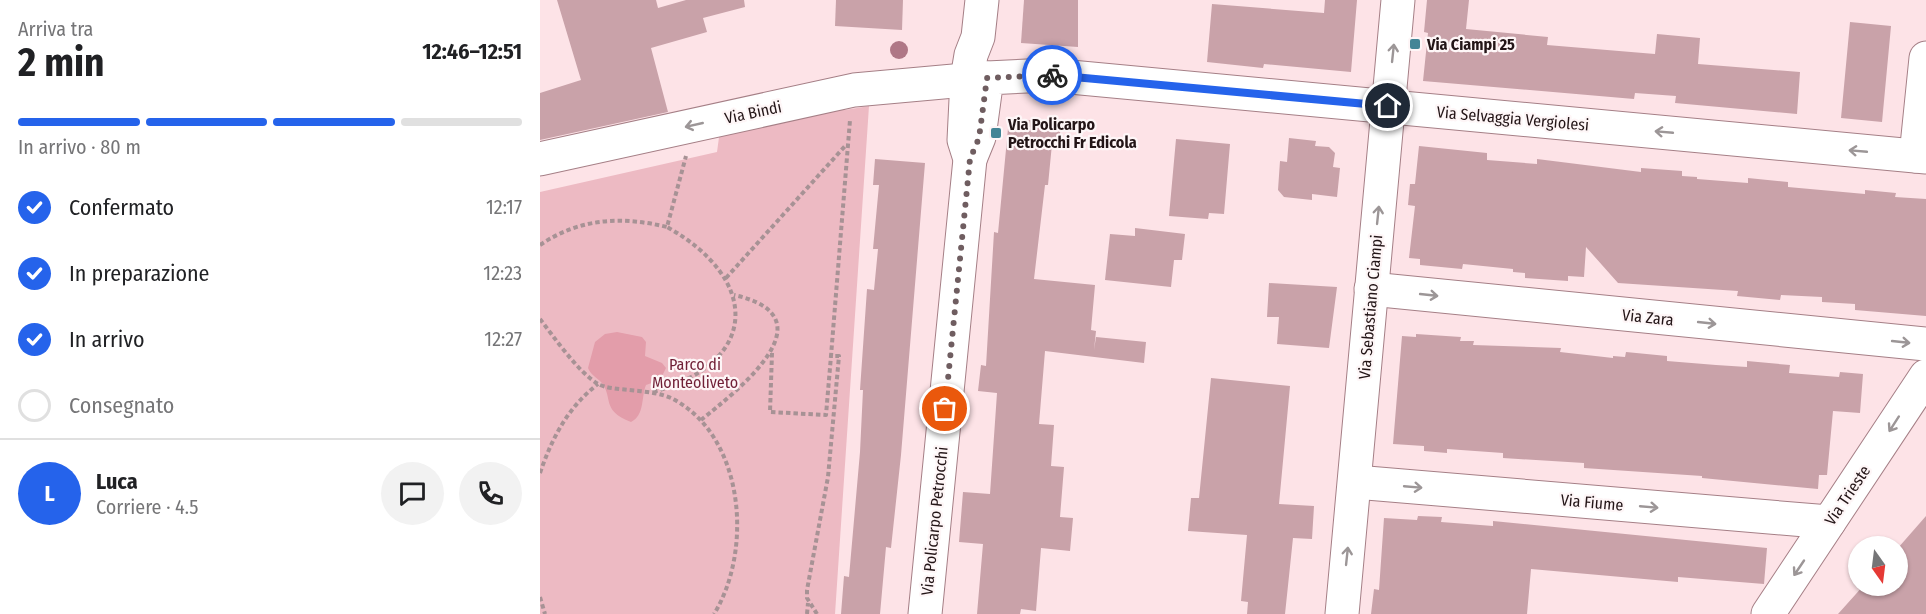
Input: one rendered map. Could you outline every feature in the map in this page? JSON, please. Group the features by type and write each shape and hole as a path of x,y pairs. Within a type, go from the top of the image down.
{"street":[{"name":"Via Policarpo Petrocchi","path":"925,614 970,159 964,140 986,78 971,56 978,37 982,0"},
{"name":"Via Sebastiano Ciampi","path":"1342,614 1398,0"},
{"path":"1921,157 1926,58"},
{"name":"Via Selvaggia Vergiolesi","path":"986,78 1049,75 1921,157"},
{"name":"Via Bindi","path":"540,159 854,90 986,78"},
{"name":"Via Zara","path":"1371,289 1926,344"},
{"name":"Via Trieste","path":"1768,614 1926,376"},
{"name":"Via Fiume","path":"1354,482 1830,522"}],"path":[{"path":"734,294 754,299 769,311 775,323 776,338 772,352 770,412 826,415 854,90"},
{"path":"667,227 694,125"},
{"path":"726,278 848,143"},
{"path":"540,245 574,227 593,222 622,219 667,227 697,245 726,278 734,294 736,326 728,343 698,374 678,384 652,392"},
{"path":"540,319 562,348 598,384 652,392 686,406 715,437 723,454 737,520 734,566 722,602 714,614"},
{"path":"701,420 746,382 772,352"},
{"path":"807,614 807,590 828,477 839,356 831,356"},
{"path":"540,473 563,421 575,403 598,384"},
{"path":"540,597 545,614"},
{"path":"808,602 816,614"}],"green space":[{"name":"Parco di Monteoliveto","path":"845,102 845,110 869,106 835,614 540,614 540,192 717,152 720,130"}],"shaded area":[{"path":"617,332 642,337 646,342 645,356 662,363 666,368 660,380 646,385 639,415 631,422 615,413 611,408 605,388 588,368 595,342 605,334"}],"building":[{"path":"557,0 656,0 658,8 686,0 744,0 745,7 703,18 707,32 651,48 668,112 540,140 540,93 581,80"},
{"path":"836,0 903,0 902,30 835,26"},
{"path":"1024,0 1078,0 1078,47 1021,43"},
{"path":"1325,0 1357,0 1351,72 1264,64 1263,68 1207,62 1212,4 1324,13"},
{"path":"1427,0 1469,0 1466,29 1548,37 1547,45 1655,54 1657,34 1700,38 1698,64 1800,72 1797,114 1675,103 1676,96 1635,93 1634,99 1423,81 1428,33 1424,32"},
{"path":"1850,22 1891,26 1882,122 1841,118"},
{"path":"1009,118 1061,123 1059,144 1052,144 1034,279 1095,285 1091,330 1096,331 1094,350 1096,337 1146,342 1144,363 1045,351 1039,424 1054,425 1051,466 1064,467 1060,517 1073,518 1070,551 1041,548 1036,611 1021,609 1020,614 977,614 983,544 959,542 963,492 990,494 997,393 978,391 981,365 986,366 994,232 998,233"},
{"path":"1289,138 1316,141 1315,146 1329,147 1335,153 1333,167 1340,168 1337,197 1312,194 1312,200 1284,197 1278,190 1280,161 1287,162"},
{"path":"1176,139 1230,144 1224,214 1209,213 1208,219 1169,216"},
{"path":"1419,146 1487,153 1487,160 1537,164 1537,159 1641,172 1641,168 1682,171 1682,176 1697,177 1697,179 1748,183 1748,178 1788,182 1788,187 1865,194 1865,190 1896,193 1895,197 1926,199 1926,316 1855,310 1855,304 1822,302 1822,297 1781,295 1780,300 1737,296 1738,291 1618,283 1586,247 1584,277 1568,276 1568,281 1525,278 1525,273 1513,272 1513,269 1463,264 1462,269 1420,265 1420,259 1409,258 1415,206 1408,205 1410,184 1415,184"},
{"path":"875,159 925,163 901,455 891,548 886,547 880,614 841,614 844,576 849,577 860,452 863,390 860,390 867,289 874,290 878,249 873,249 879,185 873,185"},
{"path":"1135,228 1185,234 1182,260 1174,260 1171,287 1105,280 1110,234 1135,236"},
{"path":"1269,283 1337,287 1329,348 1277,344 1279,317 1267,317"},
{"path":"1416,334 1461,337 1460,341 1474,341 1473,345 1561,348 1560,352 1613,358 1613,356 1625,357 1626,352 1667,356 1667,361 1716,365 1747,367 1747,361 1790,365 1789,373 1839,377 1840,372 1863,374 1860,413 1833,411 1827,475 1819,475 1818,489 1702,478 1702,476 1584,468 1584,463 1503,458 1503,453 1447,449 1447,453 1424,451 1424,446 1393,444 1402,336 1416,337"},
{"path":"1211,378 1290,386 1279,504 1314,506 1312,539 1293,538 1285,614 1247,614 1248,602 1241,601 1247,535 1188,531 1191,498 1199,498"},
{"path":"1418,516 1442,517 1441,522 1493,526 1493,521 1767,548 1764,584 1678,577 1678,582 1531,569 1527,614 1371,614 1374,589 1379,590 1384,518 1417,520"},
{"path":"1926,516 1926,614 1838,614 1854,596 1908,596 1908,537"}],"way so far":[{"path":"945,409 970,159 979,138 987,78 1052,75"}],"place":[{"name":"Via Ciampi 25","path":"1415,44"},
{"name":"Via Policarpo Petrocchi Fr Edicola","path":"996,133"}],"route":[{"path":"1052,75 1388,106"}]}
